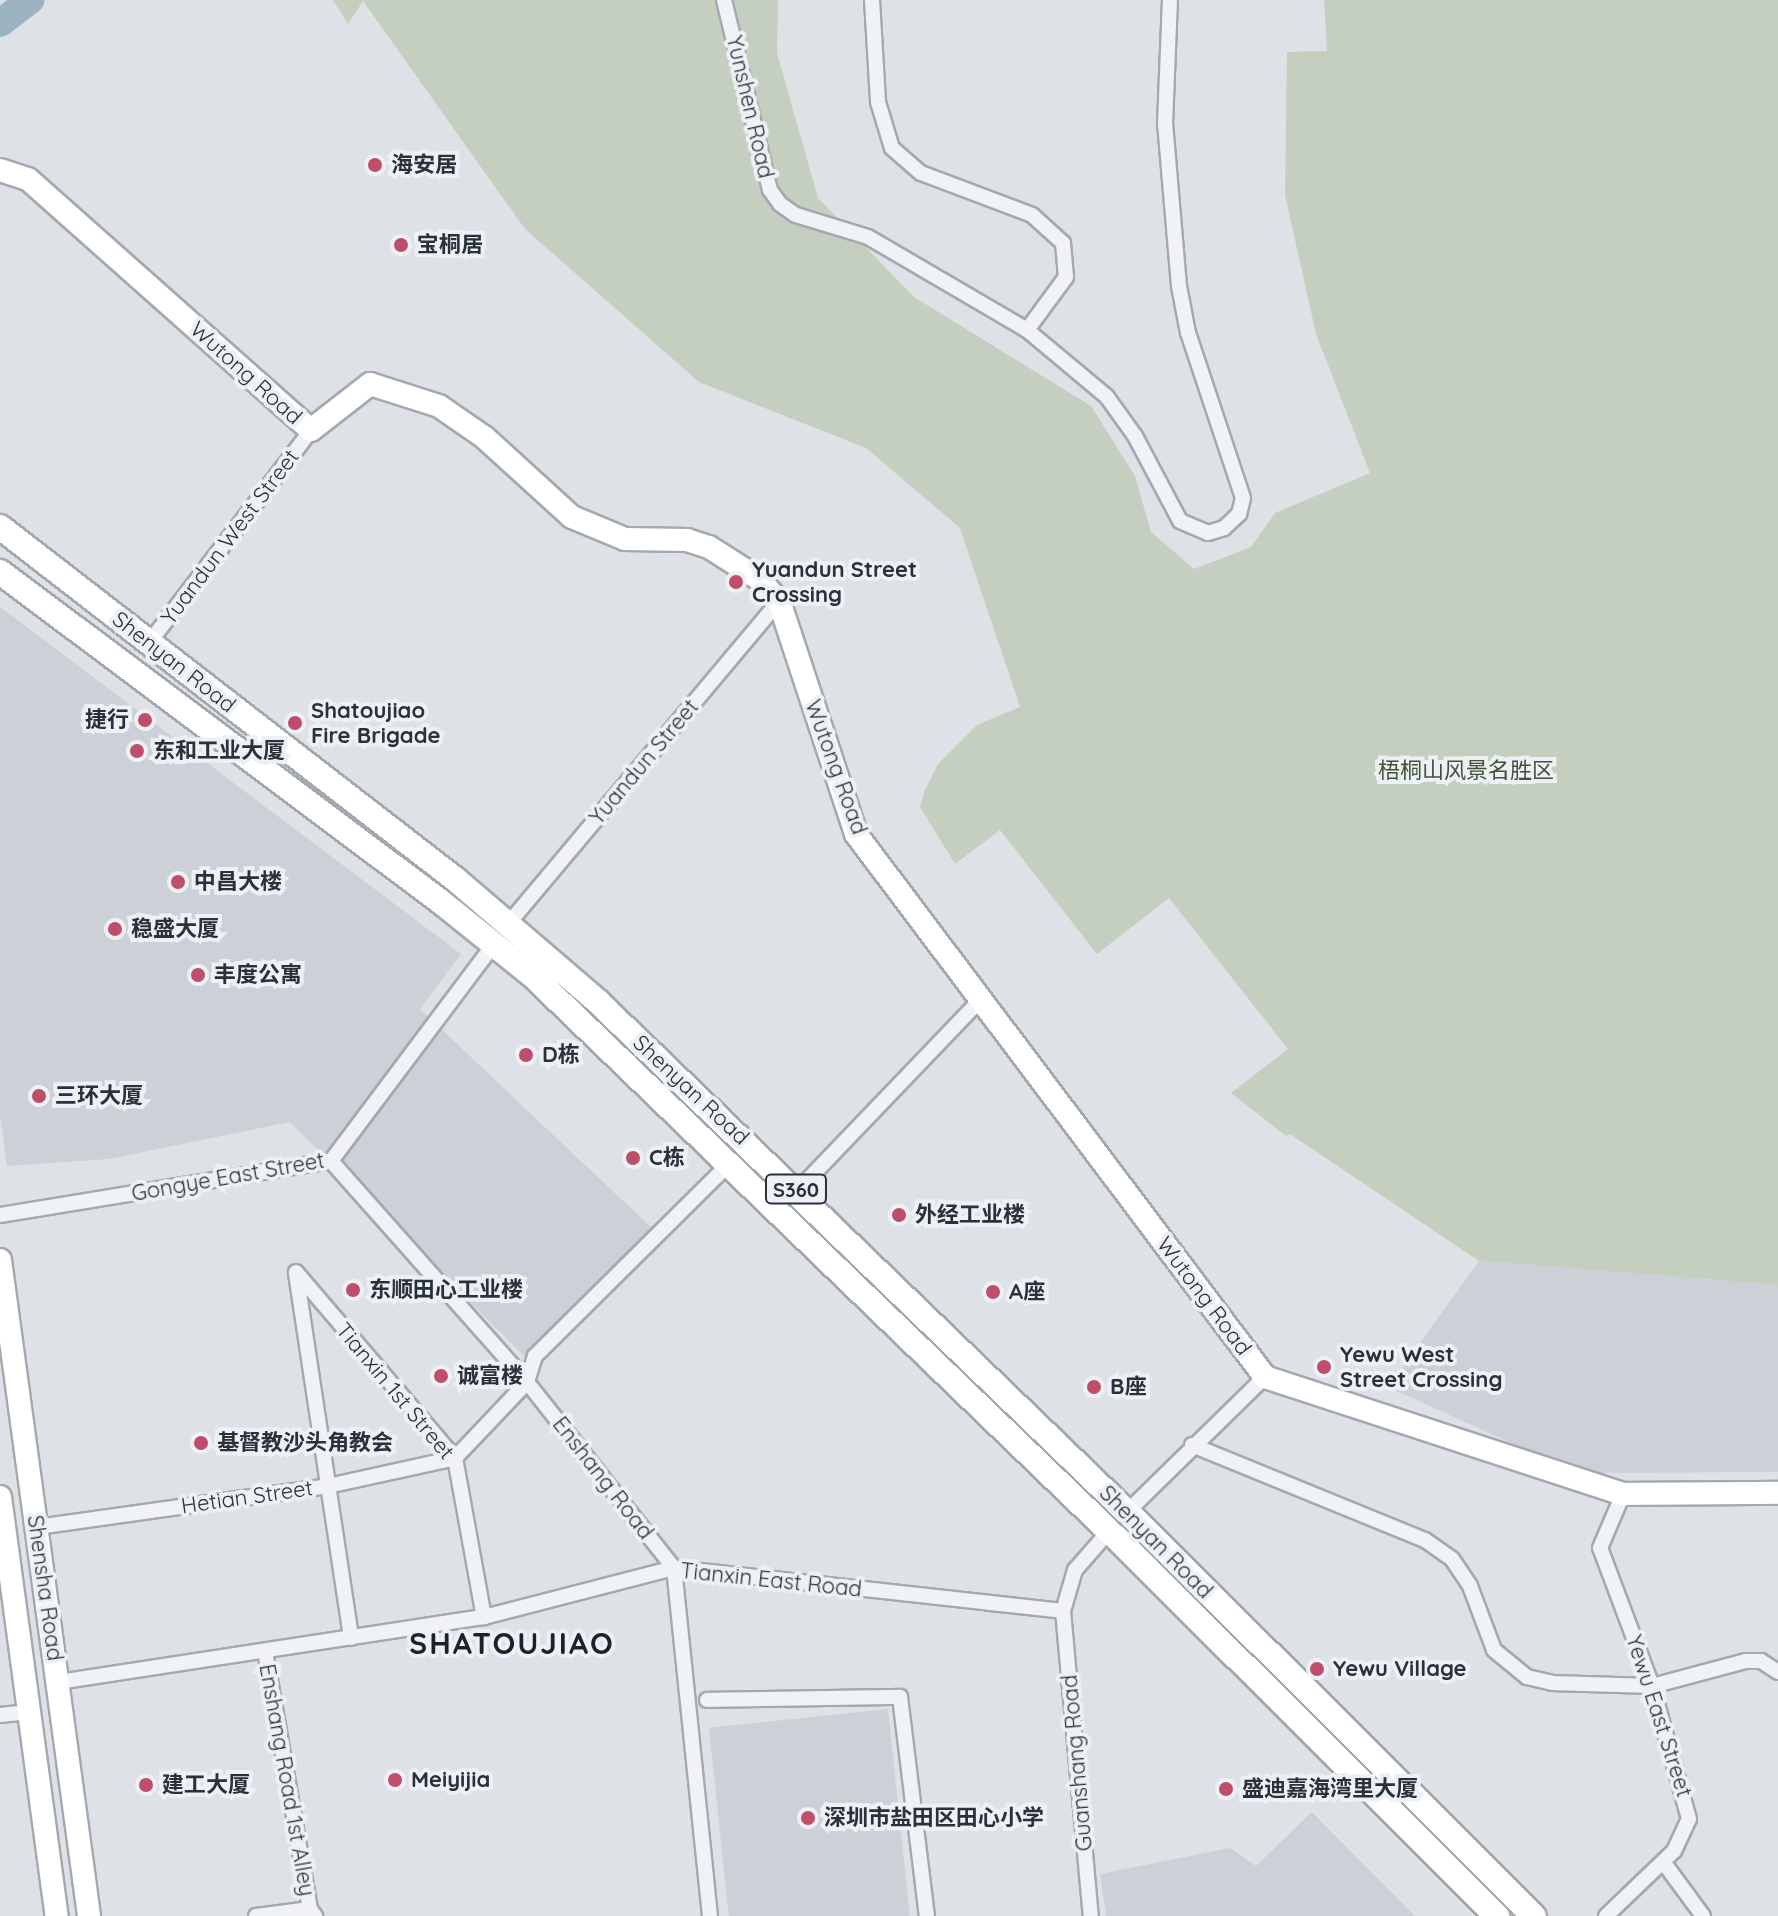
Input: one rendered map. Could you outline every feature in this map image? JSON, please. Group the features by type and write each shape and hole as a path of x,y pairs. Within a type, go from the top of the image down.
{"main road":[{"name":"Shenyan Road","path":"0,527 509,923 797,1191 1127,1512 1534,1916"},
{"name":"Shenyan Road","path":"2,574 494,944 730,1163 1109,1531 1497,1916"},
{"path":"778,1210 797,1191"}],"street":[{"name":"Yunshen Road","path":"724,0 770,190 780,204 796,215 868,237 1027,330"},
{"path":"872,0 878,102 892,148 921,173 1032,215 1063,243 1066,277 1027,330 1107,397 1135,436 1180,521 1194,531 1208,533 1224,528 1239,514 1243,498 1188,333 1179,286 1165,124 1170,0"},
{"name":"Wutong Road","path":"0,170 28,179 311,430 370,384 439,406 484,437 572,517 625,539 687,540 709,547 759,579 779,601 856,834 1265,1377 1623,1494 1778,1493"},
{"name":"Yuandun West Street","path":"149,643 311,430"},
{"name":"Yuandun Street","path":"509,923 779,601"},
{"name":"Gongye East Street","path":"0,1215 331,1161 494,944"},
{"path":"797,1191 982,998"},
{"name":"Enshang Road","path":"331,1161 527,1382 674,1568"},
{"path":"455,1458 527,1382 535,1356 730,1163"},
{"name":"Shensha Road","path":"0,1260 89,1916"},
{"name":"Tianxin 1st Street","path":"328,1486 296,1272 455,1458 484,1617"},
{"path":"1127,1512 1192,1445 1265,1377"},
{"path":"1192,1445 1425,1540 1452,1559 1470,1586 1494,1650 1527,1677 1552,1683 1652,1686 1746,1661 1761,1661 1778,1672"},
{"name":"Hetian Street","path":"37,1527 328,1486 455,1458"},
{"path":"328,1486 351,1638"},
{"name":"Yewu East Street","path":"1606,1916 1664,1863 1684,1835 1688,1803 1652,1686 1600,1548 1623,1494"},
{"name":"Shensha Road","path":"0,1497 57,1916"},
{"path":"1063,1611 1075,1570 1109,1531"},
{"path":"674,1568 710,1916"},
{"name":"Tianxin East Road","path":"58,1682 484,1617 674,1568 1063,1611"},
{"name":"Guanshang Road","path":"1063,1611 1091,1916"},
{"name":"Enshang Road 1st Alley","path":"256,1916 312,1912 265,1651"},
{"path":"707,1700 900,1697 927,1916"},
{"path":"0,1715 29,1712"},
{"path":"1664,1863 1703,1916"}],"shaded area":[{"path":"0,607 461,954 420,1009 655,1231 526,1358 290,1122 109,1159 7,1166 0,1115"},
{"path":"1479,1261 1778,1285 1778,1472 1577,1473 1388,1387"},
{"name":"深圳市盐田区田心小学","path":"888,1709 910,1916 729,1916 709,1728"},
{"path":"1312,1812 1415,1916 1106,1916 1100,1874 1230,1848 1256,1866"}],"green space":[{"name":"梧桐山风景名胜区","path":"333,0 778,0 777,53 818,198 914,297 1091,406 1135,476 1151,532 1194,569 1251,547 1275,513 1370,473 1316,334 1285,195 1287,52 1327,51 1324,0 1778,0 1778,1285 1479,1261 1290,1134 1286,1136 1231,1093 1288,1049 1169,898 1097,954 1000,830 955,864 920,807 925,790 938,764 977,725 1020,707 960,528 866,448 699,382 525,229 363,1 348,24"}],"waterway":[{"path":"0,23 30,0"}],"place":[{"name":"海安居","path":"375,165"},
{"name":"宝桐居","path":"401,245"},
{"name":"Yuandun Street Crossing","path":"736,582"},
{"name":"捷行","path":"145,720"},
{"name":"Shatoujiao Fire Brigade","path":"295,723"},
{"name":"东和工业大厦","path":"137,751"},
{"name":"中昌大楼","path":"178,882"},
{"name":"稳盛大厦","path":"115,929"},
{"name":"丰度公寓","path":"198,975"},
{"name":"D栋","path":"526,1055"},
{"name":"三环大厦","path":"39,1096"},
{"name":"C栋","path":"633,1158"},
{"name":"外经工业楼","path":"899,1215"},
{"name":"东顺田心工业楼","path":"353,1290"},
{"name":"A座","path":"993,1292"},
{"name":"Yewu West Street Crossing","path":"1324,1367"},
{"name":"诚富楼","path":"441,1376"},
{"name":"B座","path":"1094,1387"},
{"name":"基督教沙头角教会","path":"201,1443"},
{"name":"Yewu Village","path":"1317,1669"},
{"name":"Meiyijia","path":"395,1780"},
{"name":"建工大厦","path":"146,1785"},
{"name":"盛迪嘉海湾里大厦","path":"1226,1789"},
{"name":"深圳市盐田区田心小学","path":"808,1818"}],"district":[{"name":"SHATOUJIAO","path":"512,1643"}]}
